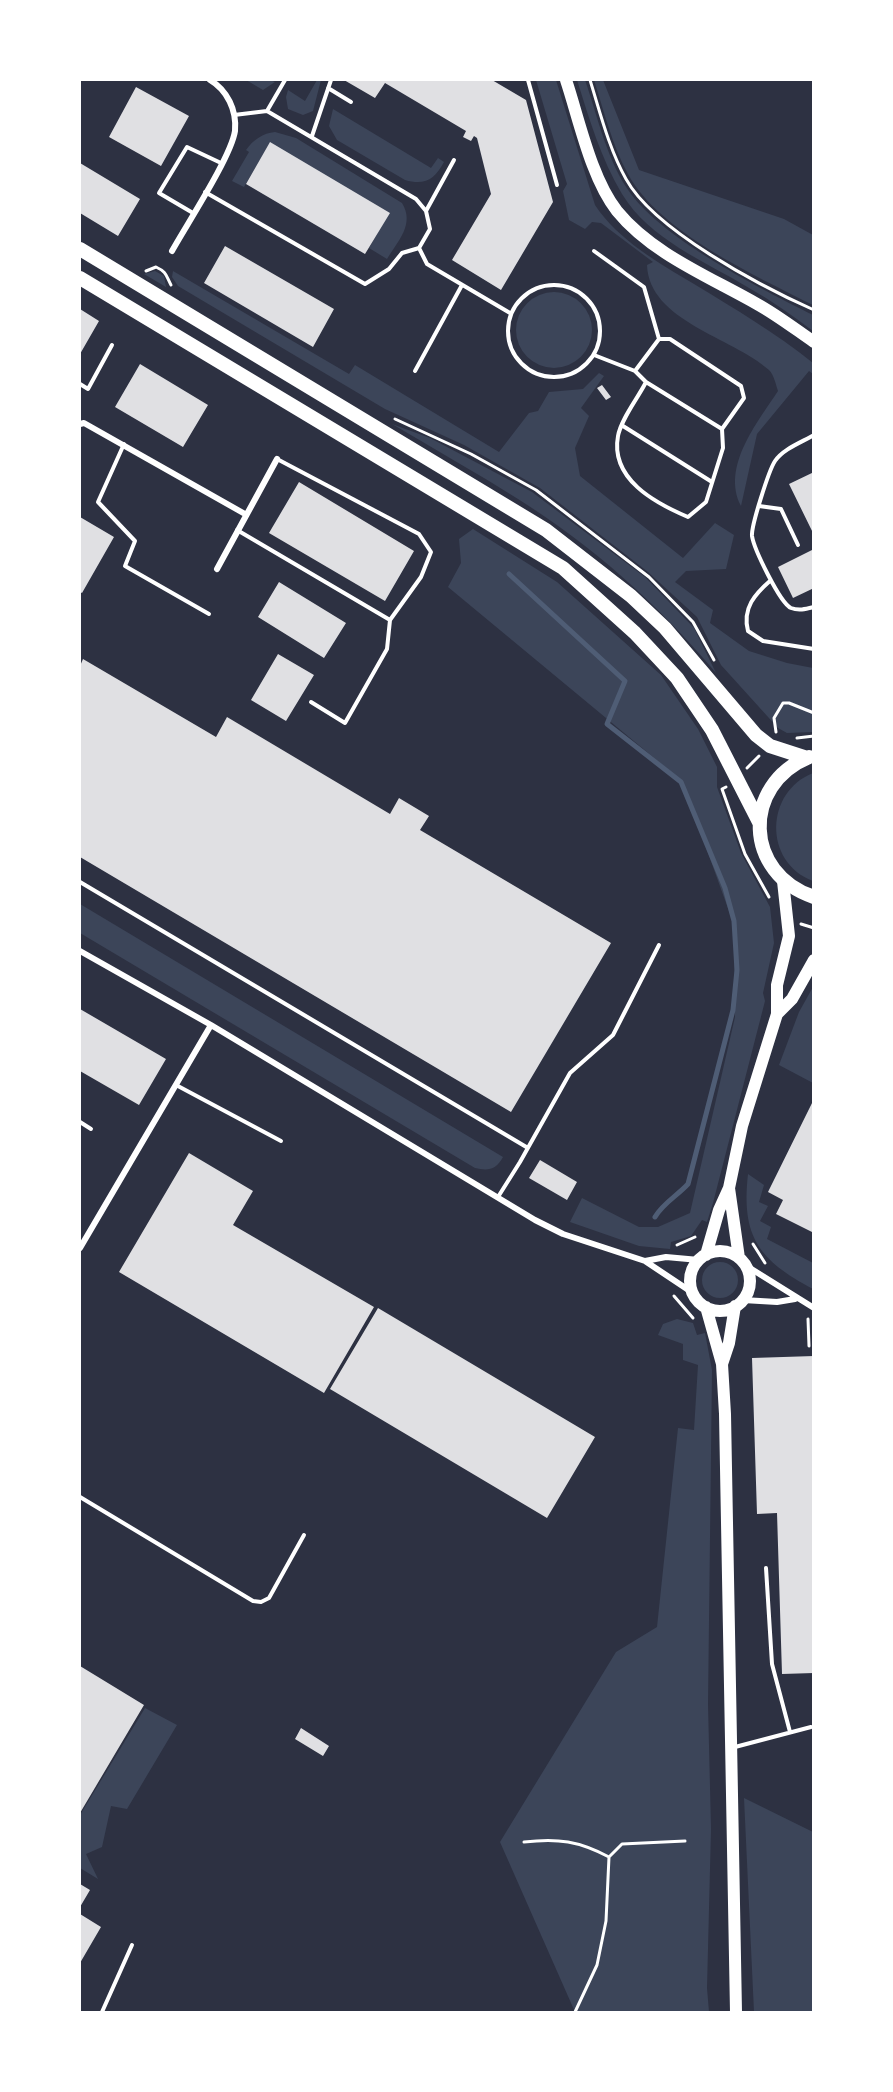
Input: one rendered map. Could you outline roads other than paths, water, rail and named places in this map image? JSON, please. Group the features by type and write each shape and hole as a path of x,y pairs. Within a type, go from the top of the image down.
{"highway":[{"path":"80,249 546,530 631,596 665,628 756,735 770,746 810,757"},
{"path":"80,278 563,568 635,633 677,678 711,730 759,822"},
{"path":"810,757 788,768 773,783 764,802 759,822 761,844 769,864 783,881 800,893 813,897"}],"main road":[{"path":"567,80 595,167 605,193 617,211 666,252 759,305 813,342"},
{"path":"736,2013 722,1364 706,1307 693,1293 691,1274 702,1257 729,1188 742,1126 777,1014 777,986 789,936 783,881"},
{"path":"777,1014 792,999 813,960"},
{"path":"722,1364 739,1303 750,1283 742,1261 729,1188"},
{"path":"702,1257 722,1251 742,1261"},
{"path":"706,1307 720,1310 739,1303"}],"street":[{"path":"172,251 233,140 234,115 225,93 210,80"},
{"path":"82,423 124,443 245,514"},
{"path":"217,568 276,459"},
{"path":"80,951 211,1025 562,1234 645,1261 693,1293"},
{"path":"80,1248 211,1025"},
{"path":"645,1261 666,1257 702,1257"},
{"path":"742,1261 783,1287 795,1299 813,1308"},
{"path":"739,1303 795,1299"}],"lane":[{"path":"267,111 285,80"},
{"path":"312,136 331,80"},
{"path":"528,80 557,185"},
{"path":"328,88 351,102"},
{"path":"205,192 365,284 389,269 402,253 419,248 430,230 426,211 416,199 312,136 267,111 234,115"},
{"path":"193,213 159,193 187,147 221,163"},
{"path":"426,211 453,160"},
{"path":"419,248 427,264 510,313"},
{"path":"594,251 644,286 650,297 659,339 635,371"},
{"path":"552,284 575,289 587,298 596,310 601,325 600,340 594,355 584,366 571,374 556,378 534,372 516,358 509,344 507,328 510,313 518,300 530,290 552,284"},
{"path":"415,371 462,285"},
{"path":"646,382 618,435 617,458 625,476 660,505 688,517 706,502 723,448 722,429 744,398 741,386 670,339 659,339"},
{"path":"80,384 88,389 112,345"},
{"path":"594,355 635,371 646,382 722,429"},
{"path":"623,426 712,482"},
{"path":"813,436 779,455 771,468 752,535 780,600 790,608 802,610 813,607"},
{"path":"124,443 98,502 135,541 125,566 209,614"},
{"path":"276,459 419,534 431,552 422,577 390,620 387,649 345,723 311,702"},
{"path":"759,506 781,509 798,545"},
{"path":"237,530 390,620"},
{"path":"771,580 757,592 748,607 745,620 748,631 763,641 813,649"},
{"path":"80,882 528,1148"},
{"path":"498,1197 570,1073 613,1035 659,945"},
{"path":"176,1085 281,1141"},
{"path":"80,1122 91,1129"},
{"path":"80,1497 253,1601 261,1602 269,1598 304,1535"},
{"path":"766,1568 772,1664 790,1732"},
{"path":"731,1748 812,1726"},
{"path":"102,2013 132,1945"}],"waterway":[{"path":"509,574 625,681 607,724 681,782 725,888 734,921 737,970 733,1010 688,1184 655,1217"}]}
